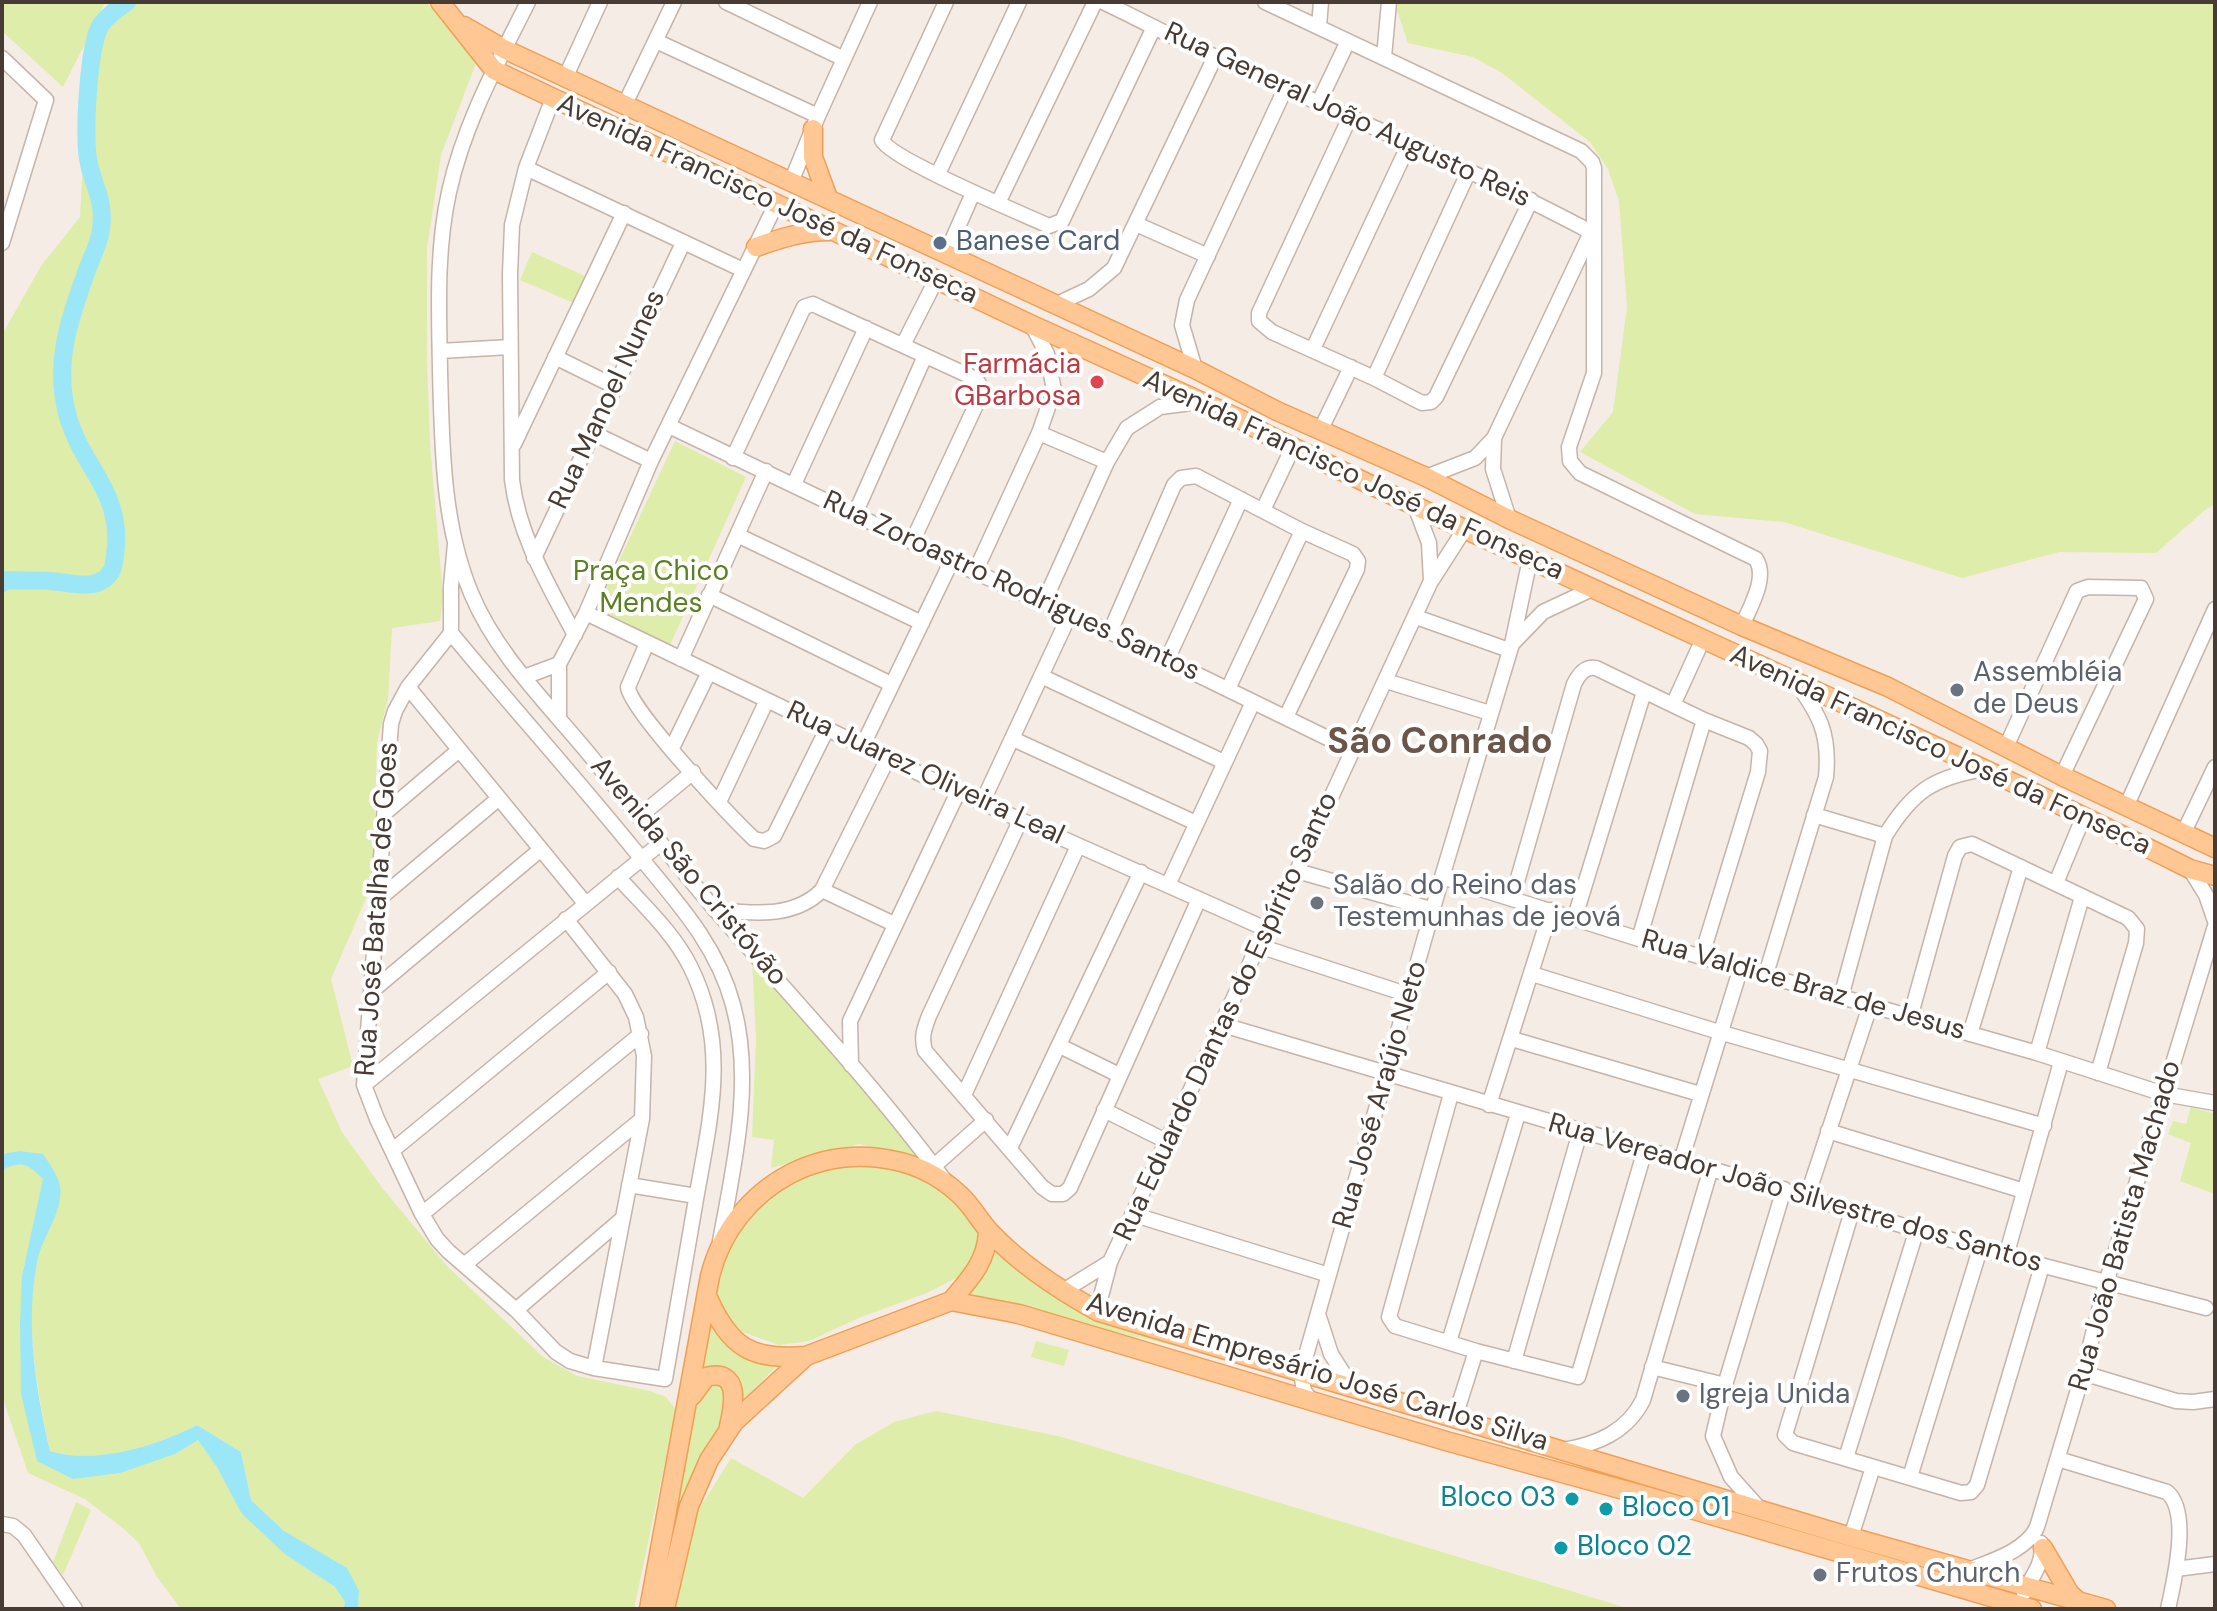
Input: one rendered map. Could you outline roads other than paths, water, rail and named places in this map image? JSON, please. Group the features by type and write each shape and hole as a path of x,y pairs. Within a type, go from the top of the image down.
{"main road":[{"path":"440,2 494,70"},
{"name":"Avenida Francisco José da Fonseca","path":"458,23 504,49 1195,369 1277,411 1426,477 1509,519 1742,626 1888,687 2062,776 2215,848"},
{"name":"Avenida Francisco José da Fonseca","path":"494,70 1032,325 1242,420 1464,530 1985,769 2190,869 2215,876"},
{"path":"815,122 813,157 828,198"},
{"path":"864,244 873,233 875,221"},
{"path":"756,247 789,235 838,231"},
{"path":"881,253 880,240 897,232"},
{"path":"1242,420 1257,417 1262,409 1259,401"},
{"path":"1264,433 1265,421 1277,411"},
{"path":"1788,678 1794,647"},
{"name":"Avenida Empresário José Carlos Silva","path":"649,1609 718,1248 736,1220 758,1195 780,1179 817,1162 849,1156 888,1159 909,1165 948,1184 973,1209 988,1231 1063,1291 1099,1312 1757,1506 1851,1537 2106,1609"},
{"path":"708,1298 728,1336 746,1349 773,1358 806,1356 951,1301 985,1256 988,1231"},
{"name":"Avenida Empresário José Carlos Silva","path":"951,1301 1019,1314 2024,1608"},
{"path":"665,1609 689,1506 709,1460 729,1428 806,1356"},
{"path":"687,1403 706,1377 720,1376 733,1389 729,1428"},
{"path":"2038,1537 2070,1594 2078,1601"}],"street":[{"path":"451,633 455,544 443,456 440,351 439,275 445,212 462,144 528,2"},
{"path":"566,76 600,2"},
{"path":"625,104 674,2"},
{"path":"726,2 844,59"},
{"path":"791,182 870,2"},
{"path":"946,2 882,140 886,148 973,193 1049,226 1060,223 1154,27"},
{"path":"938,174 1019,2"},
{"path":"998,203 1095,2"},
{"name":"Rua General João Augusto Reis","path":"1103,2 1215,57 1592,229"},
{"path":"1265,2 1589,157 1594,168 1594,373 1569,447 1570,461 1580,473 1756,559 1761,577 1742,626"},
{"path":"1319,26 1321,2"},
{"path":"1384,57 1389,2"},
{"path":"656,41 815,122"},
{"path":"1319,102 1348,41"},
{"path":"1055,305 1089,289 1110,274 1215,57"},
{"path":"2,61 46,100 2,243"},
{"path":"1195,369 1182,325 1187,300 1286,87"},
{"path":"553,98 526,168 512,225 512,449 514,495 534,558 575,635"},
{"path":"1350,117 1258,317 1263,326 1272,332 1422,403 1434,400 1531,200"},
{"path":"1313,349 1409,144"},
{"path":"526,168 743,270"},
{"path":"1374,378 1468,173"},
{"path":"946,254 973,193"},
{"path":"559,717 559,664 586,613 651,461 777,202"},
{"path":"512,449 624,213"},
{"path":"1136,224 1208,256"},
{"path":"1426,477 1475,458 1494,438 1592,229"},
{"name":"Rua Manoel Nunes","path":"534,558 683,243"},
{"path":"903,345 936,280"},
{"path":"733,458 804,307 813,304 866,328 976,379 983,390 913,540"},
{"path":"975,572 1039,433 1054,386 1044,347 1032,325"},
{"path":"794,484 866,328"},
{"path":"440,351 510,347"},
{"path":"855,514 925,356"},
{"path":"555,357 614,386"},
{"path":"1321,429 1351,367"},
{"path":"1044,602 1107,462 1127,428 1143,416 1172,404 1199,401"},
{"name":"Rua Zoroastro Rodrigues Santos","path":"669,426 975,572 1110,632 1352,750"},
{"path":"593,433 651,461"},
{"path":"1039,433 1107,462"},
{"path":"1494,438 1493,469 1509,519"},
{"path":"1263,510 1293,447"},
{"path":"681,659 766,471"},
{"path":"1110,632 1177,481 1196,476 1353,554 1358,565 1286,717"},
{"path":"1167,660 1241,499"},
{"name":"Rua Eduardo Dantas do Espírito Santo","path":"1099,1312 1110,1262 1135,1215 1166,1141 1266,929 1297,871 1431,581 1429,543 1415,506"},
{"path":"1431,581 1464,530"},
{"path":"1228,689 1302,531"},
{"path":"737,535 922,623"},
{"name":"Avenida São Cristóvão","path":"455,544 470,592 490,629 524,677 715,910 851,1066 948,1184"},
{"name":"Rua José Araújo Neto","path":"1301,1373 1510,647 1530,559"},
{"path":"863,745 952,560"},
{"path":"2006,747 2077,591 2088,587 2141,588 2146,599 2062,776"},
{"path":"1416,617 1510,647 1543,612 1592,589"},
{"path":"451,608 461,593 470,592"},
{"path":"709,595 891,684"},
{"path":"2126,807 2215,609"},
{"name":"Rua Juarez Oliveira Leal","path":"586,613 1020,821 1266,929"},
{"path":"982,803 1070,614"},
{"name":"Avenida São Cristóvão","path":"451,633 706,938 725,978 740,1041 741,1092 734,1163 718,1248"},
{"name":"Rua José Batalha de Goes","path":"451,633 408,687 391,724 364,1085 377,1119 437,1239 516,1310 556,1352 570,1361 594,1368 665,1379 696,1196"},
{"path":"1673,705 1703,639"},
{"path":"647,643 627,690 672,748 754,839 764,841 774,836 827,729"},
{"path":"524,677 559,664"},
{"path":"1512,899 1578,676 1591,667 1596,668 1749,738 1756,744 1761,758 1702,955"},
{"path":"672,748 709,672"},
{"path":"1041,676 1224,762"},
{"path":"1766,974 1826,777 1823,724 1788,678"},
{"path":"1386,681 1490,713"},
{"path":"408,687 585,903"},
{"path":"1575,917 1644,692"},
{"path":"719,802 767,700"},
{"path":"1168,885 1253,702"},
{"path":"1639,939 1704,720"},
{"path":"1013,739 1196,823"},
{"path":"386,812 459,750"},
{"path":"715,910 751,913 786,910 815,898 822,890 888,758"},
{"path":"2183,834 2215,767"},
{"path":"1841,997 1885,836 1898,814 1922,789 1957,773 1985,769"},
{"path":"640,816 693,772"},
{"path":"851,1066 850,1021 958,792"},
{"path":"379,899 498,799"},
{"path":"1814,815 1885,836"},
{"path":"2056,883 2083,818"},
{"path":"1020,821 922,1034 925,1051 1042,1187 1052,1194 1063,1194 1070,1188 1199,899"},
{"path":"364,1085 661,843"},
{"path":"964,1095 1078,846"},
{"path":"1910,1018 1955,856 1960,847 1980,846 2128,918 2137,929 2136,943 2098,1073"},
{"path":"372,991 540,850"},
{"path":"1970,1034 2021,867"},
{"path":"2190,869 2206,895 2215,923"},
{"path":"1297,871 1434,910"},
{"path":"1010,1148 1141,872"},
{"path":"618,877 678,946 691,968 709,1021 715,1080 711,1123 696,1196 629,1185"},
{"name":"Rua Valdice Braz de Jesus","path":"1442,877 1639,939 2037,1053 2164,1094 2215,1103"},
{"path":"822,890 894,924"},
{"path":"2037,1053 2082,897"},
{"path":"1489,1105 1551,910"},
{"path":"566,919 625,994 641,1034 644,1056 642,1119 594,1368"},
{"name":"Rua João Batista Machado","path":"2024,1608 2027,1586 2035,1577 2038,1537 2106,1283 2215,923"},
{"path":"1259,946 1409,995"},
{"path":"1681,1161 1741,967"},
{"path":"393,1150 609,972"},
{"path":"1532,974 1848,1071 2044,1126"},
{"path":"1807,1197 1870,1006"},
{"name":"Rua Vereador João Silvestre dos Santos","path":"1223,1025 1980,1249 2206,1308"},
{"path":"422,1214 641,1034"},
{"path":"1512,1039 1700,1094"},
{"path":"1060,1046 1119,1075"},
{"path":"2006,1256 2061,1062"},
{"path":"1451,1094 1389,1317 1395,1326 1476,1351 1575,1378 1579,1375 1645,1150"},
{"path":"1104,1110 1166,1141"},
{"path":"1449,1342 1518,1114"},
{"path":"464,1265 642,1119"},
{"path":"934,1166 986,1120"},
{"path":"1828,1131 2024,1191"},
{"path":"1514,1361 1580,1132"},
{"path":"1563,1450 1601,1440 1637,1413 1711,1168"},
{"path":"1757,1506 1731,1477 1713,1436 1725,1385 1784,1189"},
{"path":"1852,1211 1785,1435 1793,1443 1961,1493 1976,1489 2042,1266"},
{"path":"1135,1215 1329,1275"},
{"path":"516,1310 622,1219"},
{"path":"1846,1458 1917,1229"},
{"path":"1910,1477 1980,1249"},
{"name":"Rua Eduardo Dantas do Espírito Santo","path":"1063,1291 1110,1262"},
{"path":"1319,1317 1331,1354 1352,1387"},
{"path":"1455,1417 1476,1351"},
{"path":"1652,1367 1725,1385"},
{"path":"1301,1373 1304,1391 1311,1400"},
{"path":"2083,1373 2176,1401 2215,1399"},
{"path":"2058,1459 2172,1495 2179,1519 2176,1569 2168,1609"},
{"path":"1851,1537 1873,1467"},
{"path":"2,1524 13,1526 24,1535 75,1609"},
{"path":"1971,1569 2038,1537"},
{"path":"2176,1569 2215,1564"}],"water":[{"path":"19,1151 43,1154 60,1186 56,1215 37,1262 32,1309 40,1405 50,1451 86,1456 125,1451 163,1440 197,1425 241,1452 251,1500 284,1531 347,1568 359,1591 358,1609 344,1609 345,1602 335,1587 286,1555 242,1514 217,1467 198,1440 175,1454 120,1473 73,1479 37,1461 21,1394 20,1323 22,1276 43,1179 20,1164 2,1170 2,1154"}],"waterway":[{"path":"2,583 7,580 92,584 106,577 114,564 116,526 112,509 74,434 62,378 69,325 101,230 100,201 87,147 92,53 100,26 127,2"}],"place":[{"name":"Banese Card","path":"940,243"},
{"name":"Farmácia GBarbosa","path":"1097,382"},
{"name":"Assembléia de Deus","path":"1957,690"},
{"name":"Salão do Reino das Testemunhas de jeová","path":"1317,903"},
{"name":"Igreja Unida","path":"1683,1396"},
{"name":"Bloco 03","path":"1572,1499"},
{"name":"Bloco 01","path":"1606,1509"},
{"name":"Bloco 02","path":"1561,1548"},
{"name":"Frutos Church","path":"1820,1575"}],"district":[{"name":"São Conrado","path":"1440,744"}],"park label":[{"name":"Praça Chico Mendes","path":"651,589"}]}
